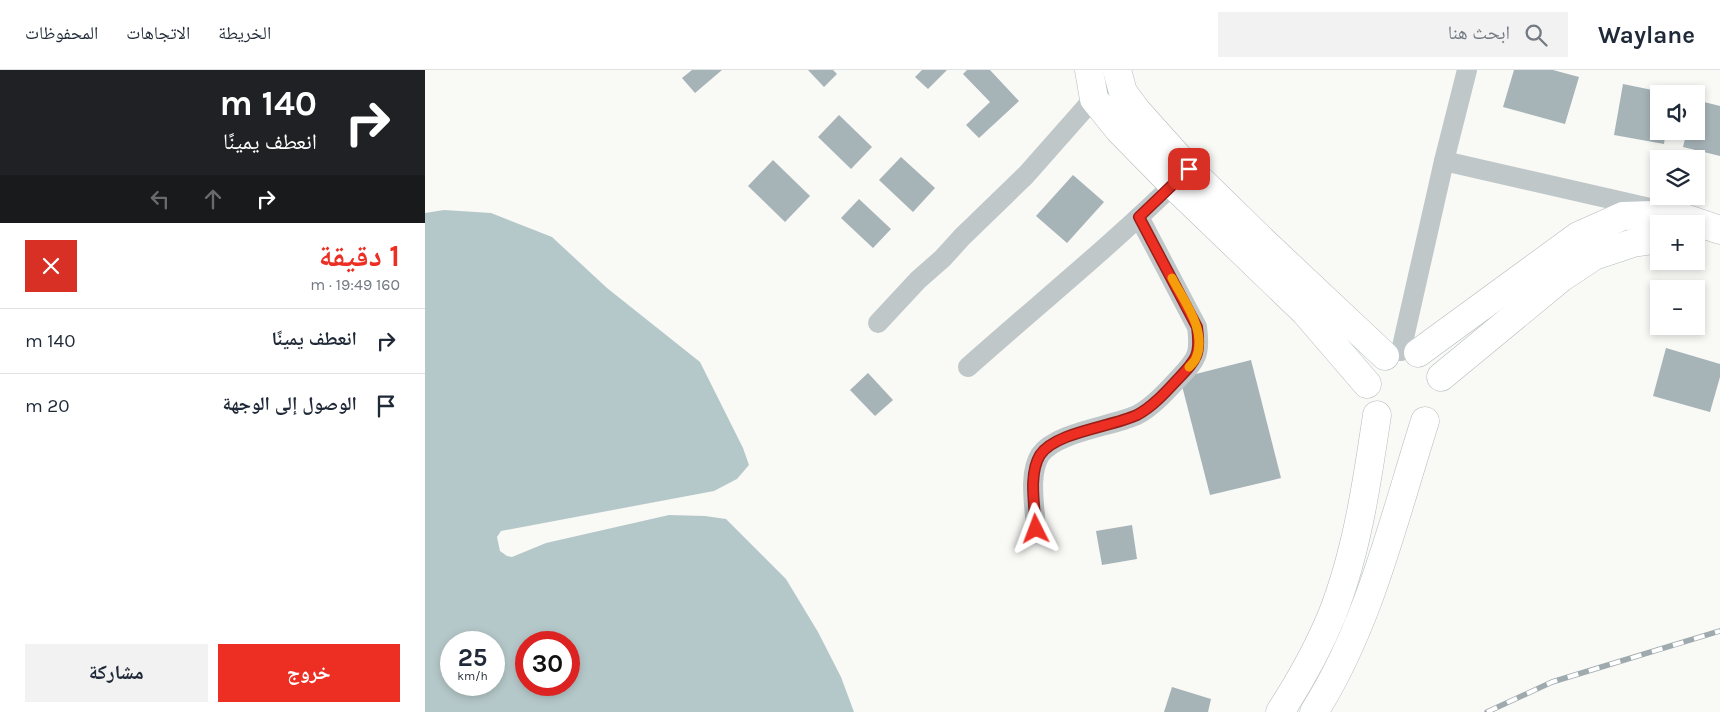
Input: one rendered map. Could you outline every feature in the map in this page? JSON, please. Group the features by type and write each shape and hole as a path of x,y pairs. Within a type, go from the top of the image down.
{"main road":[{"path":"1089,70 1094,99 1119,130 1181,177 1401,353 1432,362 1441,377 1443,394 1437,410 1425,421 1409,426 1392,424 1377,415 1369,400 1367,384 1373,368 1401,353 1586,246 1623,216 1650,215"},
{"path":"1117,71 1123,92 1181,177 1305,312 1367,384"},
{"path":"1705,225 1720,230"},
{"path":"1705,237 1720,236"},
{"path":"1441,377 1561,278 1586,246 1650,240"},
{"path":"1280,712 1313,656 1332,614 1348,566 1367,480 1377,415"},
{"path":"1314,712 1342,664 1359,624 1425,421"}],"street":[{"path":"1401,353 1444,161 1467,70"},
{"path":"878,323 918,280 943,258 961,237 1020,181 1117,71"},
{"path":"1444,161 1676,215"},
{"path":"968,367 1101,253 1181,177"},
{"path":"1036,529 1033,471 1040,455 1049,446 1067,436 1113,424 1139,414 1161,397 1196,358 1199,344 1197,327 1139,217"}],"shaded area":[{"path":"444,210 491,213 552,237 607,288 700,362 743,448 749,465 737,479 714,491 501,531 497,537 500,551 512,557 546,543 669,515 705,516 726,519 786,579 818,632 841,677 854,712 425,712 425,213"}],"building":[{"path":"692,70 722,70 695,93 682,78"},
{"path":"808,70 833,70 837,74 824,87"},
{"path":"922,70 947,70 928,89 915,77"},
{"path":"967,70 990,70 1019,101 979,138 966,125 990,102 963,74"},
{"path":"1514,70 1553,70 1579,77 1565,124 1503,107"},
{"path":"1623,84 1650,90 1650,140 1665,140 1664,144 1614,135"},
{"path":"1705,102 1720,106 1720,156 1705,152 1705,150 1683,147 1685,140 1705,140"},
{"path":"839,115 872,147 851,169 818,137"},
{"path":"901,157 935,188 913,212 879,180"},
{"path":"773,160 810,196 785,222 748,186"},
{"path":"1073,175 1104,202 1067,243 1036,216"},
{"path":"859,199 891,229 873,248 841,218"},
{"path":"1666,348 1720,364 1720,377 1710,412 1653,396"},
{"path":"1251,360 1281,478 1210,495 1180,378"},
{"path":"868,373 893,400 875,416 850,390"},
{"path":"1132,525 1137,559 1102,565 1096,531"},
{"path":"1172,687 1211,699 1208,712 1164,712"}],"railway":[{"path":"1487,712 1552,682 1720,631"}],"slow traffic":[{"path":"1172,278 1197,327 1199,344 1196,358 1189,367"}],"route":[{"path":"1036,529 1033,471 1040,455 1049,446 1067,436 1113,424 1139,414 1161,397 1196,358 1199,344 1197,327 1139,217 1189,169"}]}
